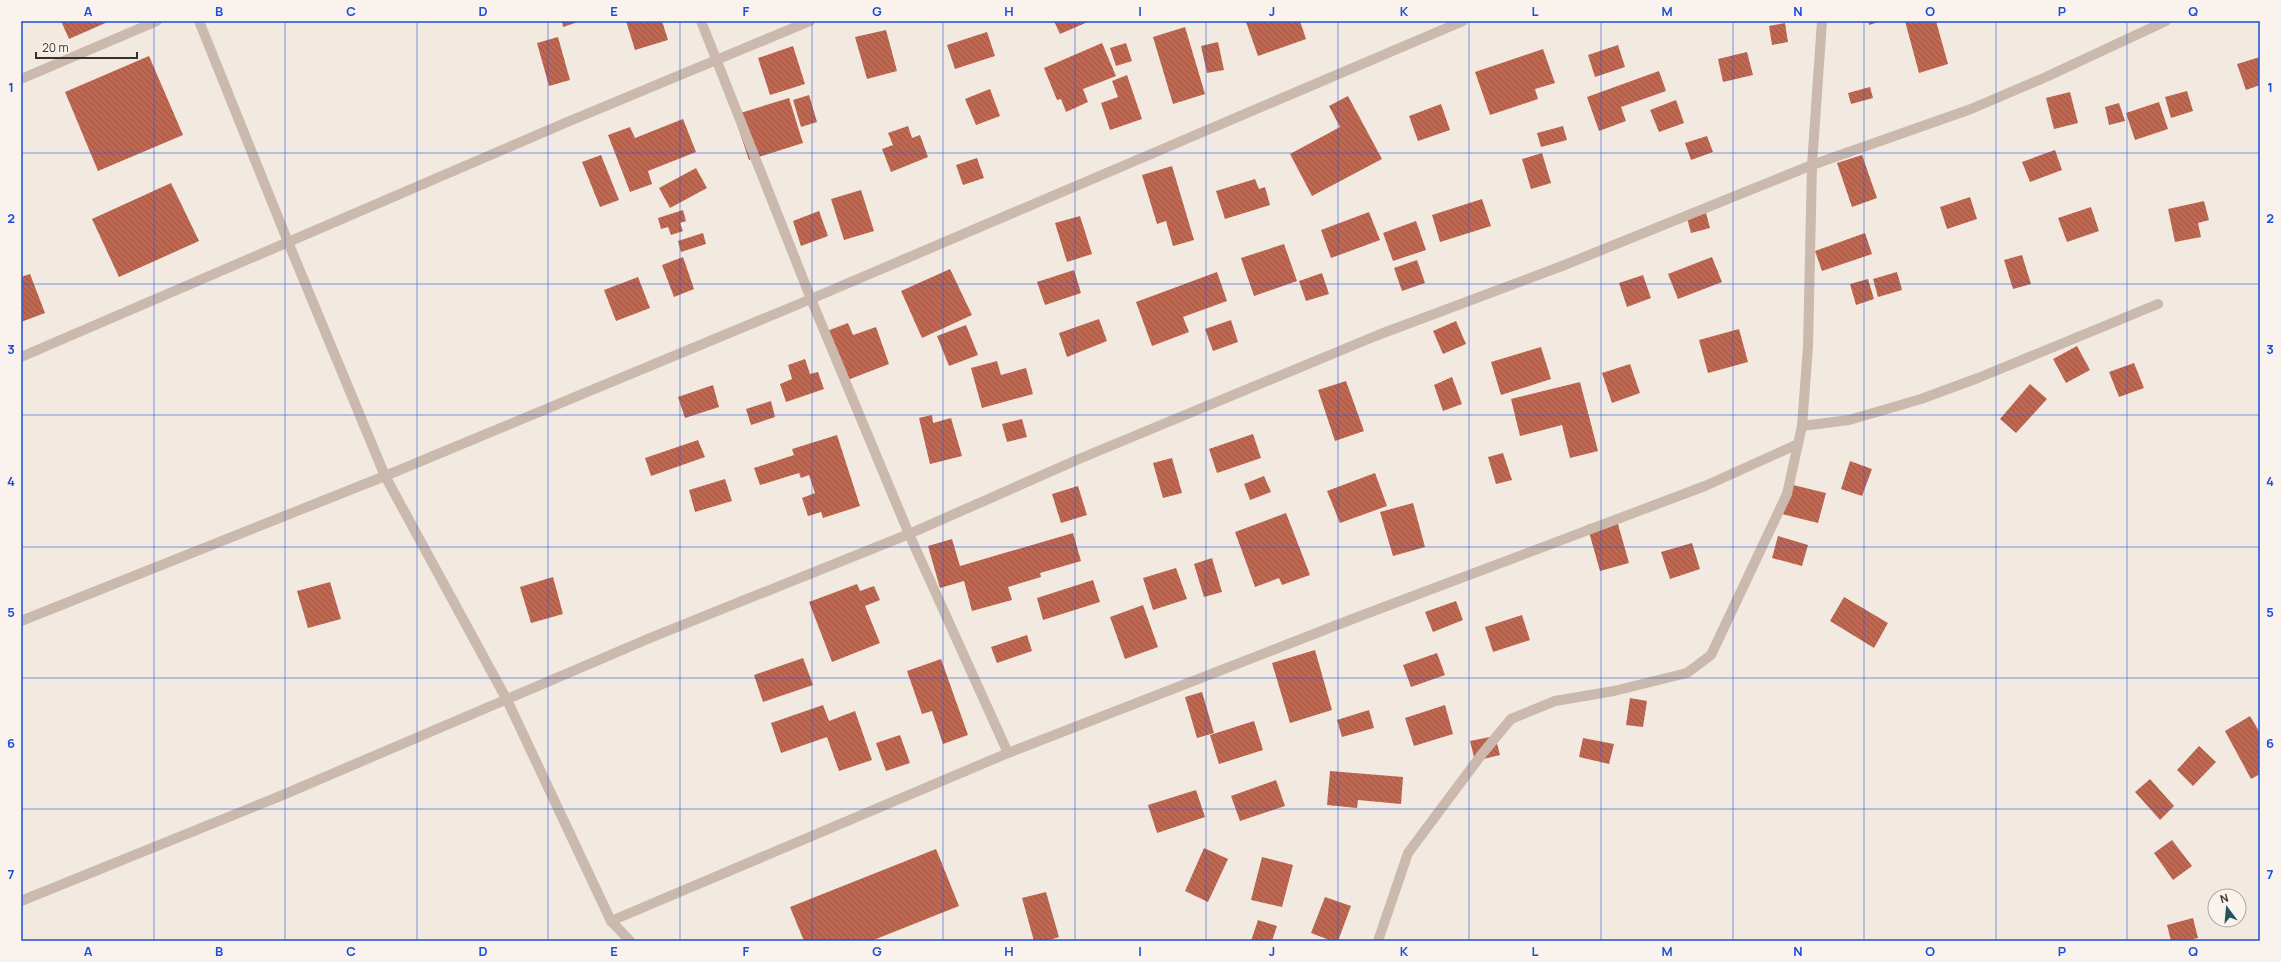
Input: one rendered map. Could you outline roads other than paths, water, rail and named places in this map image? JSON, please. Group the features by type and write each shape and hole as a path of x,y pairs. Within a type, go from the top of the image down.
{"street":[{"path":"21,79 157,21"},
{"path":"199,21 288,242 385,476 507,700 611,921 629,940"},
{"path":"701,21 811,299 909,534 1008,753"},
{"path":"21,357 810,21"},
{"path":"21,621 385,476 811,299 1463,21"},
{"path":"1378,941 1408,853 1482,754 1511,718 1555,701 1614,691 1687,673 1711,655 1787,494 1802,426 1808,347 1812,165 1822,21"},
{"path":"21,901 507,700 650,638 909,534 1079,459 1378,335 1562,266 1812,165 1971,109 2046,77 2166,21"},
{"path":"1802,426 1849,420 1921,399 1978,378 2158,304"},
{"path":"611,921 1008,753 1355,618 1705,486 1798,444"},
{"path":"616,941 629,940"}]}
